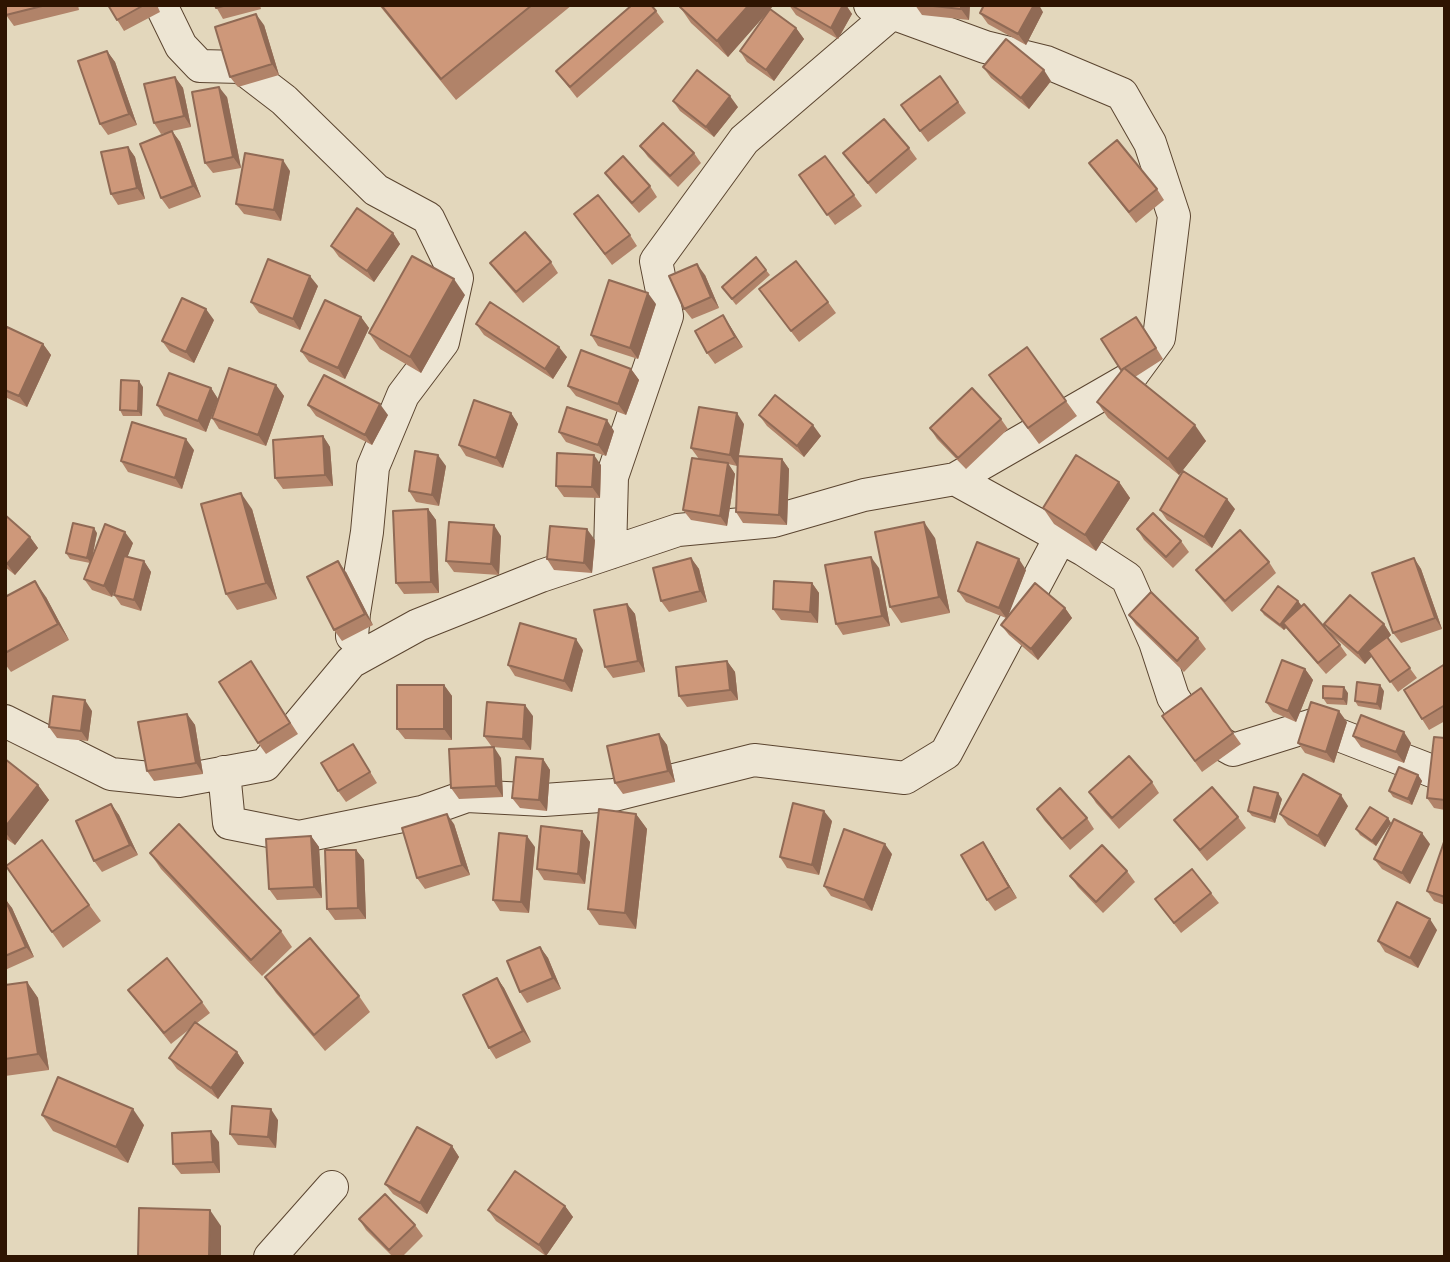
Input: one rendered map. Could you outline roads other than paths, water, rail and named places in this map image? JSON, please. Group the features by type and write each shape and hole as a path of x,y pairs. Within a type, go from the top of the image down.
{"street":[{"path":"161,5 181,46 200,66 241,67 284,100 376,190 428,218 457,278 443,342 403,395 373,467 367,531 354,613 351,662"},
{"path":"5,721 111,774 179,781 265,765 351,662 418,625 541,576 610,553 678,530 774,521 864,495 955,479 1129,379 1159,338 1174,216 1150,143 1122,94 1046,62 985,47 881,9 744,140 656,261 667,316 612,477 610,553"},
{"path":"955,479 1061,536 1127,578 1155,642 1173,697 1193,728 1234,750 1312,725 1445,776"},
{"path":"224,772 229,823 299,836 422,812 467,796 544,800 614,795 754,760 905,778 946,753 1061,536"},
{"path":"270,1257 332,1188"}]}
